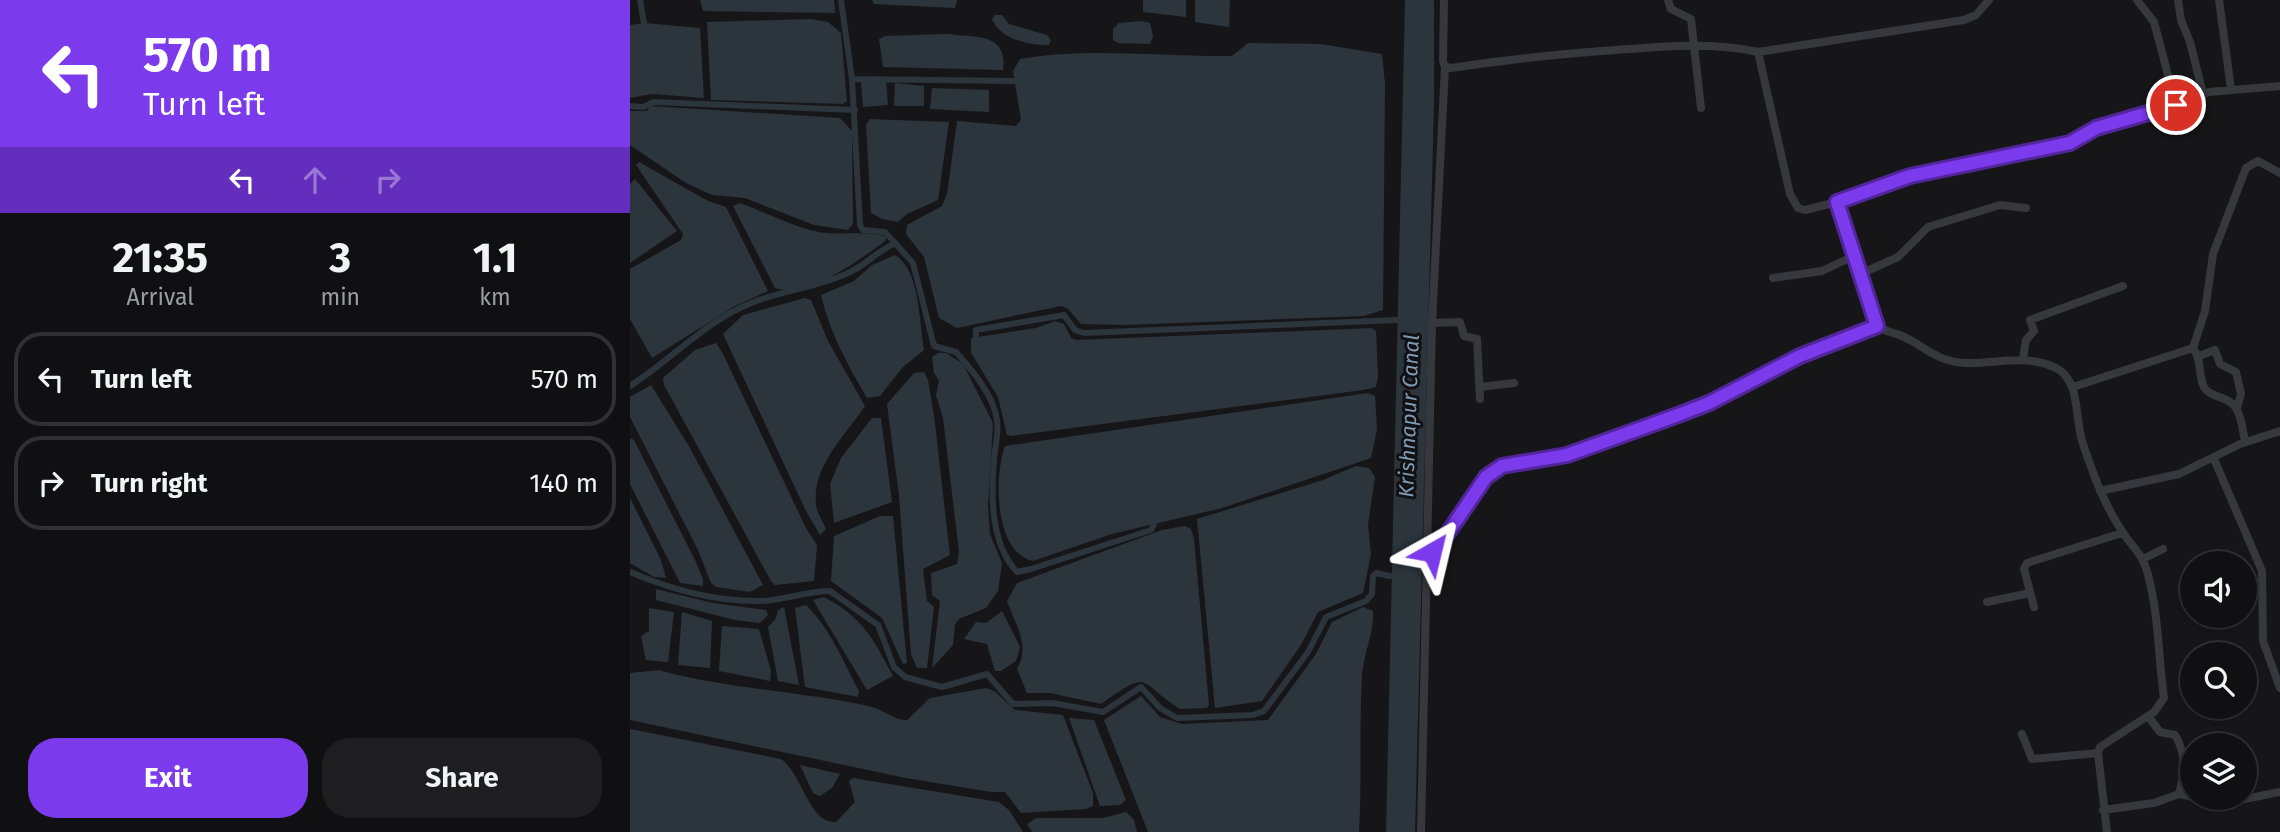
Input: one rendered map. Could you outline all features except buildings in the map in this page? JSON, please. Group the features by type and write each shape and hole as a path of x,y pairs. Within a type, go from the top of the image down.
{"street":[{"path":"1421,832 1425,551 1430,478 1432,323 1445,67 1444,0"},
{"path":"1668,0 1671,9 1691,19 1701,108"},
{"path":"1445,67 1695,44 1727,45 1758,52 1964,20 1976,15 1989,0"},
{"path":"2137,0 2154,22 2176,105"},
{"path":"2178,0 2181,20 2203,94"},
{"path":"2219,0 2231,89"},
{"path":"1758,52 1794,202 1798,208 1805,210 1837,202 1910,176 2070,143 2096,128 2176,105 2203,94 2280,86"},
{"path":"2193,348 2204,311 2210,265 2234,192 2250,163 2258,162 2278,169"},
{"path":"1837,202 1877,326"},
{"path":"1860,274 1898,257 1928,227 2000,205 2026,208"},
{"path":"1773,278 1822,271 1854,256"},
{"path":"2023,359 2026,340 2034,331 2030,320 2123,286"},
{"path":"1432,323 1460,322 1464,336 1477,340 1480,400"},
{"path":"1425,551 1437,549 1471,496 1497,468 1567,455 1678,415 1709,403 1800,356 1877,326 1901,336 1928,354 1955,362 2023,359 2060,370 2073,387 2079,431 2100,491 2122,533 2143,559 2155,606 2164,698 2162,705 2148,716 2104,742 2098,753 2107,832"},
{"path":"2193,348 2199,356 2203,385 2210,393 2226,398 2237,408"},
{"path":"2073,387 2193,348"},
{"path":"2199,356 2215,350 2221,364 2236,372 2241,394 2237,408 2245,442"},
{"path":"1479,387 1514,383"},
{"path":"2100,491 2166,478 2214,459 2245,442 2280,431"},
{"path":"2214,459 2262,571 2263,641 2280,688"},
{"path":"2034,607 2024,569 2027,563 2122,533"},
{"path":"2143,559 2163,549"},
{"path":"1987,601 2030,593"},
{"path":"2148,716 2158,731 2175,735 2178,740 2185,765 2179,794"},
{"path":"2022,734 2032,759 2098,753"},
{"path":"2103,810 2159,802 2179,794 2224,803 2280,792"}],"water":[{"path":"700,0 834,0 835,13 703,11"},
{"path":"872,0 957,0 955,8 874,4"},
{"path":"1143,0 1186,0 1186,17 1143,12"},
{"path":"1195,0 1230,0 1229,27 1195,22"},
{"name":"Krishnapur Canal","path":"1405,0 1434,0 1434,104 1415,832 1386,832"},
{"path":"995,15 1002,15 1009,24 1047,35 1051,40 1049,45 1016,40 996,26 992,19"},
{"path":"811,19 828,22 841,33 847,101 843,104 711,100 707,22"},
{"path":"644,23 700,28 704,98 652,94 630,98 630,25"},
{"path":"1119,23 1150,23 1153,36 1150,44 1118,43 1113,40 1113,29"},
{"path":"947,34 978,37 995,43 1003,58 1003,70 883,67 879,39 885,36"},
{"path":"1248,43 1321,44 1382,54 1385,84 1383,310 1364,316 1124,325 1081,324 1067,308 1061,306 957,328 939,318 924,257 906,234 907,225 942,206 947,194 957,121 1016,126 1021,120 1013,71 1020,59 1099,53 1232,56"},
{"path":"886,80 888,105 863,107 861,82"},
{"path":"895,83 924,86 924,106 894,106"},
{"path":"932,88 989,90 989,112 930,109"},
{"path":"650,106 840,118 852,131 853,224 848,230 814,225 745,198 712,195 686,183 630,145 630,111 647,111"},
{"path":"870,119 949,122 938,200 907,214 898,222 882,219 871,213 866,125"},
{"path":"639,162 708,201 726,207 768,291 735,306 652,358 630,319 630,269 681,240 683,234 636,165"},
{"path":"635,179 677,231 630,263 630,184"},
{"path":"740,203 809,230 886,237 885,241 862,258 818,283 788,290 775,288 733,206"},
{"path":"895,255 903,262 914,284 924,350 903,367 880,396 867,398 840,348 821,295 854,281 872,265"},
{"path":"805,298 811,300 828,341 865,406 824,464 819,477 816,507 826,529 820,535 806,511 723,334 743,315"},
{"path":"1055,321 1064,324 1071,338 1077,340 1372,328 1376,331 1378,377 1376,387 1363,390 1007,435 998,397 971,353 971,338 1036,328"},
{"path":"716,343 806,528 817,545 814,581 775,585 771,581 664,385 663,378 695,350"},
{"path":"938,353 946,353 963,364 993,423 988,506 990,534 1002,563 998,591 986,608 959,619 955,624 953,645 932,668 940,601 932,595 931,573 957,564 959,552 943,418 936,395 939,381 934,373 932,357"},
{"path":"924,372 934,415 950,555 923,569 927,601 934,607 927,668 917,668 911,654 899,496 887,404 914,373"},
{"path":"651,385 690,448 763,585 750,592 716,587 711,583 698,550 630,417 630,397"},
{"path":"1368,393 1375,396 1377,430 1371,458 1222,508 1112,534 1033,561 1020,555 1004,529 1000,511 999,475 1005,446"},
{"path":"872,418 881,418 892,502 834,523 830,484 841,458"},
{"path":"630,438 634,440 696,562 703,586 680,583 630,484"},
{"path":"1356,466 1369,468 1375,477 1368,525 1371,554 1363,593 1318,612 1301,645 1262,701 1215,708 1197,519 1323,480"},
{"path":"630,498 661,560 666,578 654,577 630,563"},
{"path":"880,516 893,516 907,663 903,664 882,618 831,581 834,536"},
{"path":"1185,526 1191,529 1194,539 1209,705 1207,708 1180,709 1143,682 1129,686 1101,704 1050,693 1027,693 1017,669 1021,660 1022,643 1007,601 1017,583 1162,530"},
{"path":"656,589 713,603 766,610 768,615 760,623 735,620 656,600"},
{"path":"824,597 848,613 866,630 893,676 867,690 813,600"},
{"path":"806,605 836,646 859,691 858,697 805,687 795,608"},
{"path":"784,607 799,685 778,681 768,627 775,620 778,610"},
{"path":"1363,607 1373,611 1373,619 1362,675 1359,832 1148,832 1104,720 1141,696 1160,717 1182,724 1268,720 1316,654 1332,622"},
{"path":"649,608 674,612 668,662 646,660 641,636 649,631"},
{"path":"1002,611 1020,647 1016,661 1001,671 995,671 987,644 964,639 976,622 986,623"},
{"path":"682,612 712,621 710,668 678,665"},
{"path":"722,626 759,629 771,671 770,681 719,671"},
{"path":"659,670 711,682 868,706 902,720 907,720 930,698 986,688 994,691 1015,710 1063,715 1093,793 1093,806 1086,809 1021,813 1005,792 906,778 630,720 630,673"},
{"path":"1069,718 1094,720 1126,800 1120,805 1100,806"},
{"path":"630,729 781,759 795,775 812,807 827,820 836,822 855,802 849,781 853,778 999,802 1009,810 1023,832 630,832"},
{"path":"800,765 840,774 832,788 820,796 813,793"},
{"path":"1126,812 1134,820 1137,832 1032,832 1027,824 1036,818 1103,818"}],"waterway":[{"path":"640,0 644,23"},
{"path":"841,0 852,79 860,225 863,230 885,232 913,263 934,346 956,352 975,375 992,403 997,426 993,473 994,518 1008,560 1017,572 1031,569 1151,530 1154,524"},
{"path":"852,79 1015,81"},
{"path":"630,106 643,107 654,102 855,110"},
{"path":"630,386 725,316 753,302 848,273 894,244"},
{"path":"976,336 976,330 1064,315 1075,330 1084,333 1398,320"},
{"path":"630,572 677,589 744,601 830,591 878,625 894,667 905,677 942,687 987,674 1013,704 1052,703 1103,712 1141,687 1160,708 1177,718 1253,715 1264,711 1308,652 1326,617 1366,601 1372,594 1373,576 1376,573 1390,576"}],"route":[{"path":"1432,552 1437,549 1459,512 1486,477 1497,468 1533,459 1567,455 1678,415 1709,403 1800,356 1877,326 1837,202 1910,176 2070,143 2096,128 2176,105"}]}
